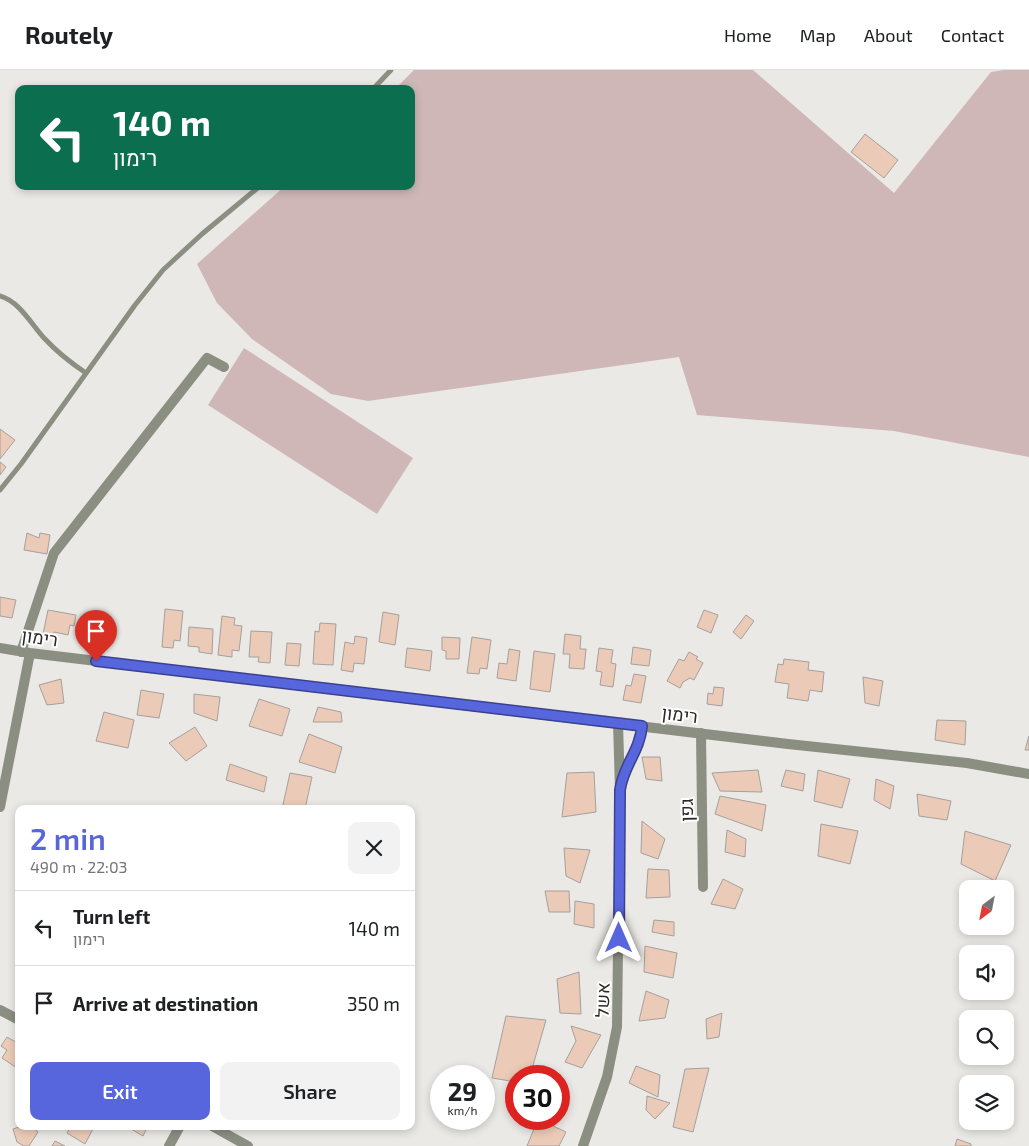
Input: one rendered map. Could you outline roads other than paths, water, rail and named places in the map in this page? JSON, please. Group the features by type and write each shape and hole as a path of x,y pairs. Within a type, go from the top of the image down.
{"street":[{"path":"0,807 26,652 54,553 207,358 224,367"},
{"name":"רימון","path":"0,648 967,764 1029,774"},
{"name":"אשל","path":"583,1146 607,1076 617,1027 620,790 618,723"},
{"name":"אשל","path":"620,790 622,778 638,747 642,726"},
{"name":"גפן","path":"701,733 703,887"},
{"path":"0,1010 15,1018"},
{"path":"169,1146 178,1130"},
{"path":"219,1130 248,1146"}],"lane":[{"path":"377,85 391,70"},
{"path":"0,490 163,270 202,234 255,190"},
{"path":"0,296 15,303 46,340 73,365 86,373"}]}
